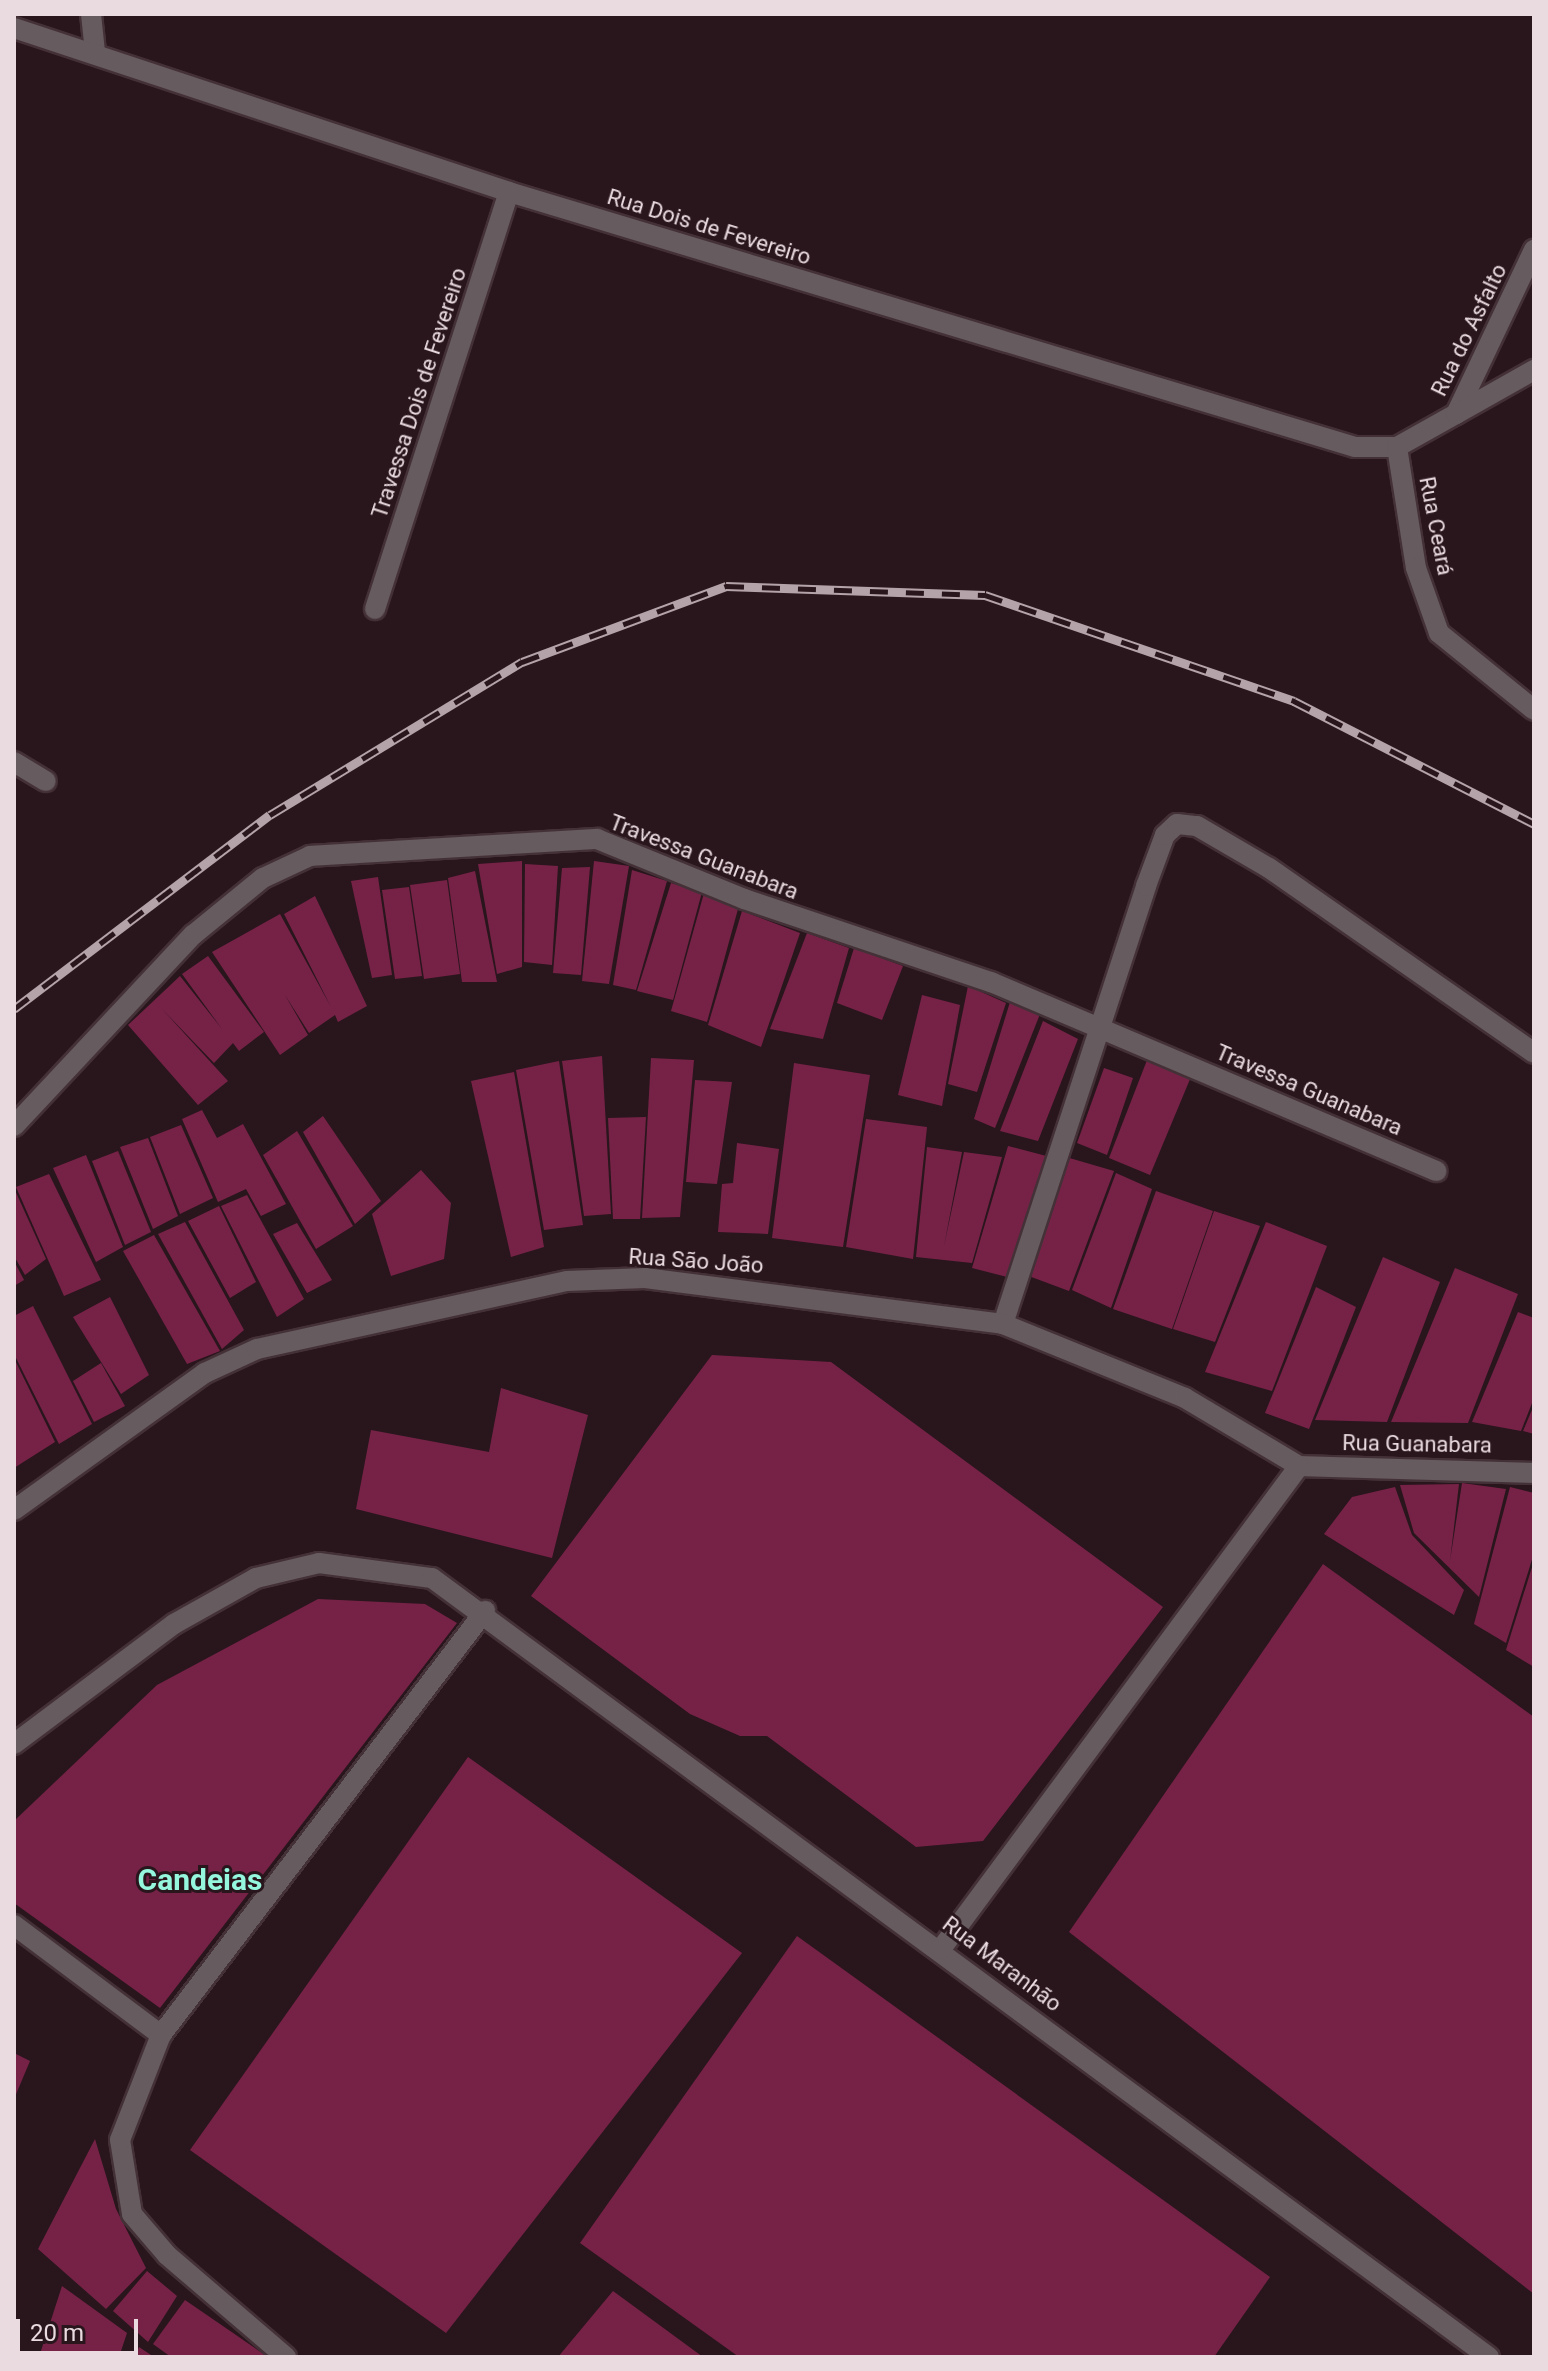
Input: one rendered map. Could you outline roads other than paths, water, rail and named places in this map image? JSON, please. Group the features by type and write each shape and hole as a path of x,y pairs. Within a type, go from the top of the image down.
{"street":[{"path":"91,14 95,53"},
{"name":"Rua Dois de Fevereiro","path":"14,28 509,192 1355,447 1397,447"},
{"name":"Travessa Dois de Fevereiro","path":"375,609 509,192"},
{"name":"Rua do Asfalto","path":"1397,447 1456,414 1534,250"},
{"path":"1456,414 1534,370"},
{"name":"Rua Ceará","path":"1397,447 1416,568 1439,633 1534,710"},
{"path":"14,762 46,781"},
{"path":"1003,1324 1104,1028 1150,873 1165,835 1183,823 1269,868 1534,1053"},
{"name":"Travessa Guanabara","path":"14,1126 193,935 263,878 310,856 370,850 597,839 1104,1028 1437,1171"},
{"name":"Rua São João","path":"14,1510 205,1373 257,1349 567,1281 645,1278 762,1289 1003,1324 1185,1398 1299,1466"},
{"path":"941,1949 1299,1466"},
{"name":"Rua Guanabara","path":"1299,1466 1534,1473"},
{"name":"Rua Maranhão","path":"14,1744 174,1624 256,1578 319,1563 398,1570 432,1578 485,1611 596,1702 941,1949 1489,2357"},
{"path":"286,2357 167,2255 132,2214 120,2140 161,2035 485,1611"},
{"path":"14,1925 161,2035"}],"railway":[{"path":"14,1009 270,815 522,662 726,586 985,595 1294,701 1534,824"}],"district":[{"name":"Candeias","path":"200,1880"}]}
